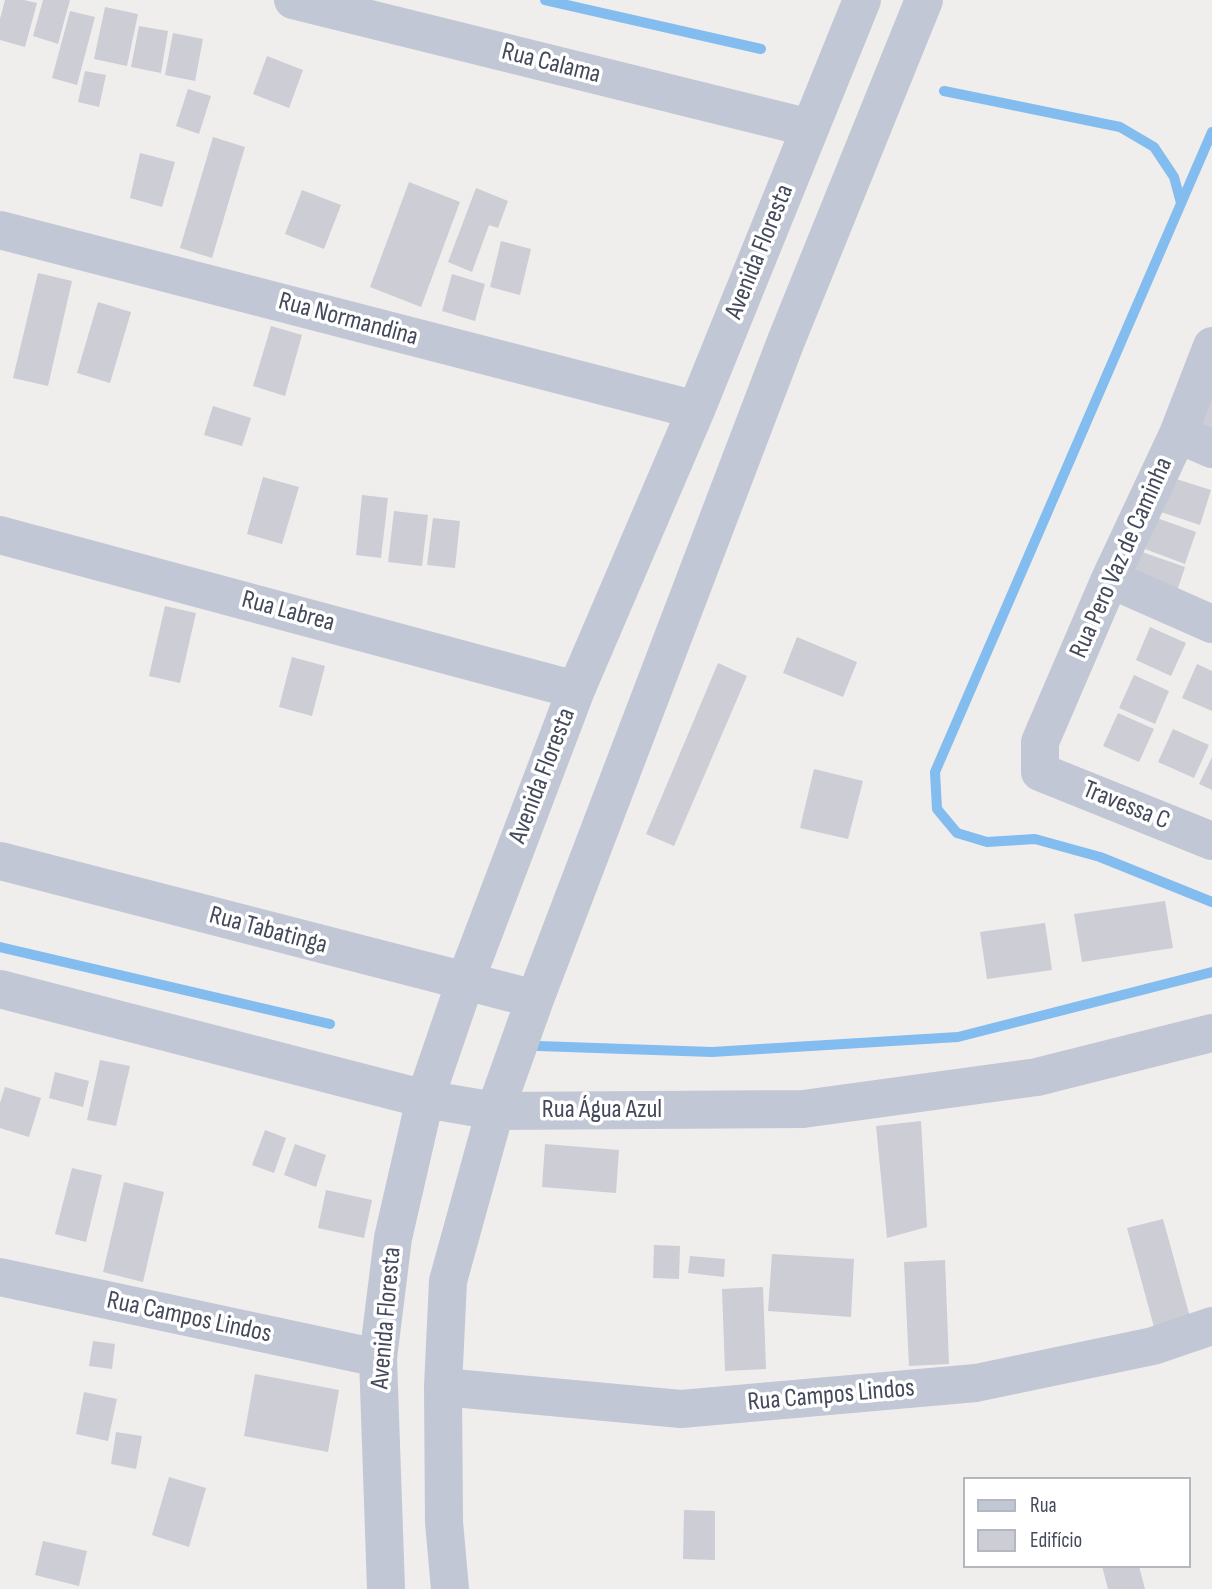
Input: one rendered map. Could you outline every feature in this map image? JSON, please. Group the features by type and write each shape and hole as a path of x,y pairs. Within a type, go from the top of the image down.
{"street":[{"name":"Rua Calama","path":"293,0 810,128"},
{"name":"Avenida Floresta","path":"386,1589 378,1358 393,1238 425,1099 465,982 576,690 696,410 862,0"},
{"path":"450,1589 444,1522 443,1387 448,1281 495,1111 786,341 924,0"},
{"name":"Rua Normandina","path":"0,230 696,410"},
{"name":"Rua Pero Vaz de Caminha","path":"1040,772 1040,742 1110,579 1178,434 1212,346"},
{"path":"1178,434 1212,449"},
{"name":"Rua Labrea","path":"0,535 576,690"},
{"path":"1110,579 1212,624"},
{"name":"Travessa C","path":"1040,772 1212,841"},
{"name":"Rua Tabatinga","path":"0,861 536,999"},
{"name":"Rua Água Azul","path":"0,989 425,1099 495,1111 803,1109 1037,1077 1212,1033"},
{"name":"Rua Campos Lindos","path":"0,1277 378,1358"},
{"name":"Rua Campos Lindos","path":"443,1387 681,1409 976,1383 1153,1346 1212,1326"}],"building":[{"path":"5,0 37,3 25,47 0,40 0,19"},
{"path":"43,0 70,0 58,44 33,36"},
{"path":"105,7 138,14 127,66 94,59"},
{"path":"70,11 95,17 77,85 52,78"},
{"path":"139,26 168,31 161,73 131,67"},
{"path":"173,33 203,39 195,81 165,75"},
{"path":"267,56 303,70 289,108 253,94"},
{"path":"85,71 106,75 99,107 78,102"},
{"path":"188,89 211,96 199,134 176,126"},
{"path":"213,137 245,147 212,258 180,248"},
{"path":"140,153 175,162 162,207 130,198"},
{"path":"409,182 460,202 421,307 370,287"},
{"path":"476,188 508,201 498,228 489,225 472,272 448,262"},
{"path":"302,190 341,205 324,249 285,234"},
{"path":"501,241 531,249 520,295 490,287"},
{"path":"38,273 72,281 48,386 13,378"},
{"path":"452,274 485,284 475,321 442,311"},
{"path":"98,302 131,312 110,383 77,373"},
{"path":"271,326 302,335 285,396 253,386"},
{"path":"1212,388 1212,429 1199,424"},
{"path":"213,406 251,418 242,446 204,435"},
{"path":"263,477 299,487 282,544 247,534"},
{"path":"1173,478 1211,490 1200,525 1161,512"},
{"path":"362,495 388,498 381,558 356,555"},
{"path":"394,511 428,515 422,566 388,562"},
{"path":"433,518 460,521 455,568 427,565"},
{"path":"1157,518 1196,532 1185,564 1145,549"},
{"path":"1142,552 1185,567 1174,600 1130,584"},
{"path":"165,606 196,613 180,683 149,676"},
{"path":"1150,627 1186,643 1171,676 1136,660"},
{"path":"797,637 857,662 843,697 783,673"},
{"path":"292,657 325,666 312,716 279,707"},
{"path":"718,663 747,676 674,846 646,834"},
{"path":"1197,664 1212,671 1212,711 1182,698"},
{"path":"1134,675 1169,691 1155,724 1119,708"},
{"path":"1118,713 1154,729 1139,762 1103,746"},
{"path":"1173,729 1209,745 1194,778 1158,762"},
{"path":"1212,757 1212,790 1199,784"},
{"path":"814,769 863,781 848,839 800,828"},
{"path":"1165,901 1173,948 1082,962 1074,914"},
{"path":"1045,923 1052,970 987,979 980,932"},
{"path":"100,1060 130,1066 116,1126 87,1120"},
{"path":"55,1072 89,1081 83,1107 49,1098"},
{"path":"5,1087 41,1098 29,1137 0,1128 0,1103"},
{"path":"921,1121 927,1227 887,1238 876,1126"},
{"path":"265,1130 286,1138 274,1173 252,1165"},
{"path":"295,1144 326,1155 316,1187 284,1175"},
{"path":"545,1144 619,1150 616,1193 542,1187"},
{"path":"72,1168 102,1175 86,1242 55,1234"},
{"path":"124,1182 164,1192 143,1282 103,1272"},
{"path":"326,1190 372,1200 364,1238 318,1228"},
{"path":"1163,1219 1193,1328 1157,1338 1127,1228"},
{"path":"654,1245 680,1246 679,1279 653,1278"},
{"path":"772,1254 854,1259 851,1317 768,1311"},
{"path":"690,1256 725,1259 724,1277 688,1273"},
{"path":"945,1260 949,1364 909,1366 904,1262"},
{"path":"763,1287 766,1369 725,1371 722,1289"},
{"path":"93,1341 115,1344 112,1369 89,1366"},
{"path":"255,1374 339,1390 328,1452 244,1436"},
{"path":"84,1392 117,1399 108,1441 76,1434"},
{"path":"116,1432 142,1436 136,1469 111,1464"},
{"path":"169,1477 206,1488 189,1547 152,1535"},
{"path":"684,1510 715,1511 715,1560 683,1559"},
{"path":"43,1541 87,1551 79,1586 35,1575"},
{"path":"1103,1568 1140,1568 1145,1589 1108,1589"}],"waterway":[{"path":"545,0 761,49"},
{"path":"944,91 1120,127 1154,147 1174,177 1181,203"},
{"path":"1212,132 935,772 937,809 957,833 987,842 1035,839 1100,857 1212,902"},
{"path":"0,947 330,1024"},
{"path":"538,1046 712,1052 958,1037 1212,972"}]}
